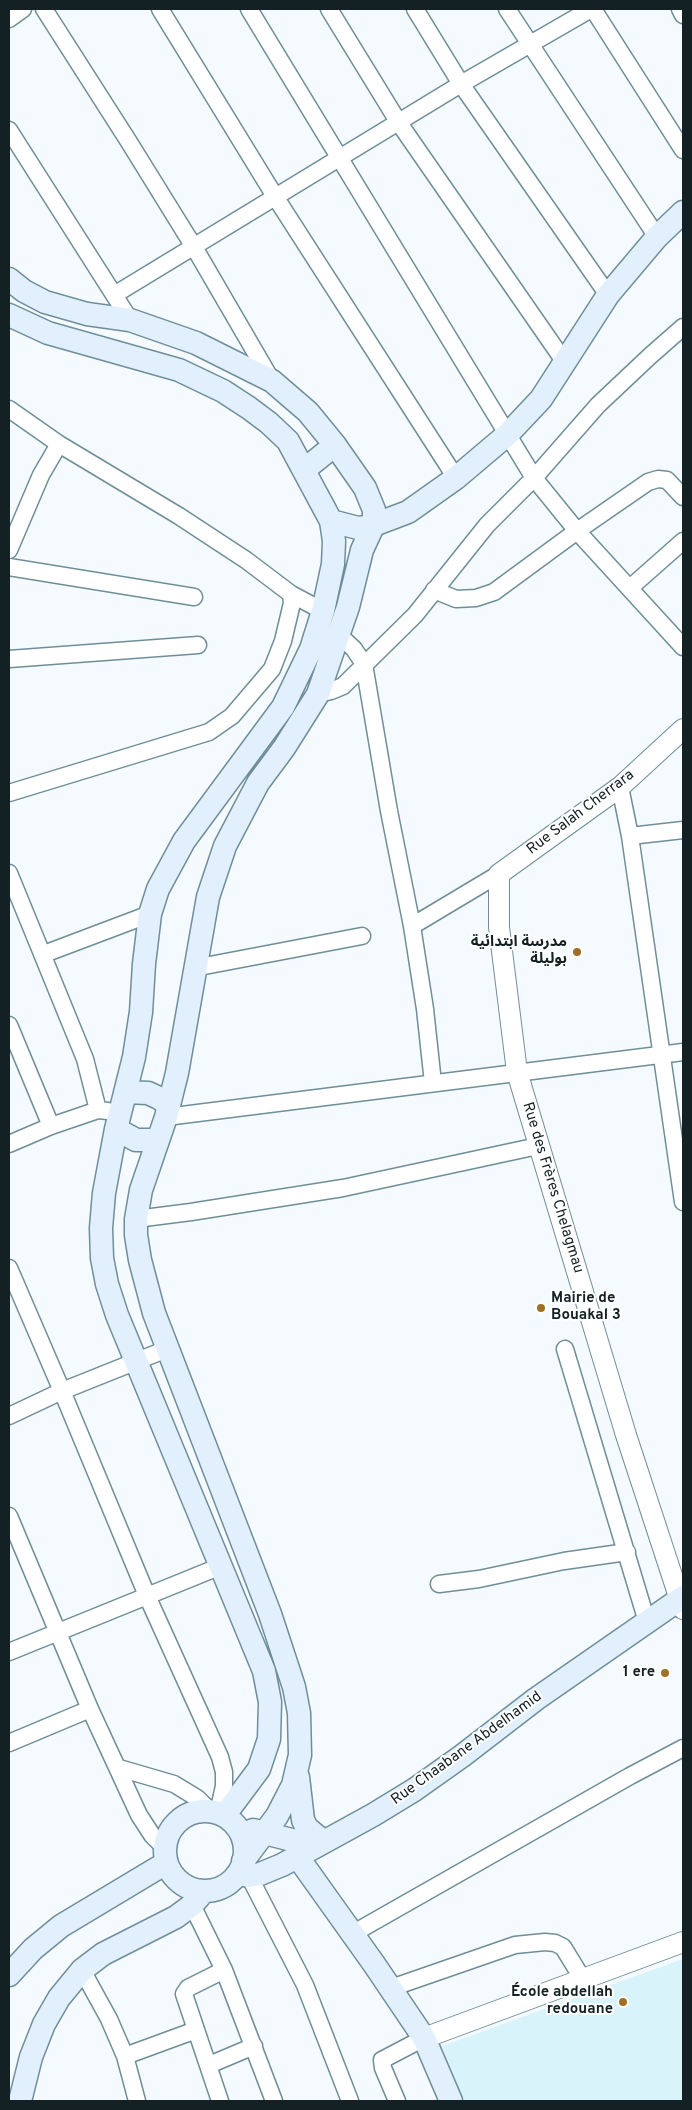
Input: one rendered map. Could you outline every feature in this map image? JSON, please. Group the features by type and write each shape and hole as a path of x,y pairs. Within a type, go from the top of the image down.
{"main road":[{"path":"331,521 358,528 408,512 456,478 508,434 540,399 608,295 657,237 682,218"},
{"path":"9,279 24,291 44,302 64,309 130,320 196,343 272,381 308,412 335,446 365,488 374,510 374,524 362,550 348,607 318,694 284,748 258,784 225,846 208,897 194,968 182,1046 167,1111 141,1190 136,1218 136,1235 140,1260 154,1313 270,1614 294,1687 299,1713 300,1736 300,1755 297,1770 286,1800 243,1870 229,1883 198,1898 157,1927 103,1954 82,1970 59,1998 44,2024 31,2057 20,2101"},
{"path":"9,315 48,333 179,370 223,391 269,423 288,441 331,521 334,541 333,564 323,611 310,649 283,707 184,841 158,889 150,914 141,1012 134,1057 115,1111 104,1193 101,1228 102,1258 107,1284 117,1315 264,1671 270,1702 269,1740 259,1769 222,1816"},
{"path":"304,470 335,446"},
{"path":"115,1111 148,1093 159,1098 167,1111"},
{"path":"115,1111 136,1140 157,1140"},
{"name":"Rue Chaabane Abdelhamid","path":"243,1870 260,1874 373,1815 414,1790 536,1699 647,1622 682,1602"},
{"path":"297,1770 303,1820 312,1848 352,1934 424,2038 451,2101"},
{"path":"198,1898 175,1877 165,1856 169,1833 179,1820 193,1813 222,1816 312,1848"},
{"path":"222,1816 242,1836 244,1849 243,1870"},
{"path":"9,1975 33,1949 61,1926 165,1856"}],"street":[{"path":"9,19 23,9"},
{"path":"44,9 194,247 272,381"},
{"path":"160,9 276,198 456,478"},
{"path":"249,9 534,478 577,530 683,646"},
{"path":"329,9 399,123 564,361"},
{"path":"415,9 461,84 608,295"},
{"path":"507,9 528,44 657,237"},
{"path":"114,295 461,84 592,9 683,150"},
{"path":"680,9 683,15"},
{"path":"9,130 130,320"},
{"path":"318,694 343,686 415,615 487,525 534,478 598,405 683,328"},
{"path":"9,409 59,444 196,527 246,560 291,594 323,611"},
{"path":"9,550 41,475 59,444"},
{"path":"434,590 456,600 476,598 494,592 577,530 648,482 667,480 683,497"},
{"path":"631,587 683,541"},
{"path":"9,567 194,597"},
{"path":"9,793 210,732 232,716 272,670 285,632 290,611 291,594"},
{"path":"339,635 354,649 364,664 389,811 412,926 425,1009 433,1083"},
{"path":"9,659 198,644"},
{"name":"Rue Salah Cherrara","path":"499,874 620,788 683,728"},
{"path":"620,788 630,836 683,1202"},
{"path":"630,836 683,830"},
{"path":"9,873 44,954 85,1059 115,1111 52,1126 9,1144"},
{"path":"412,926 499,874"},
{"name":"Rue des Frères Chelagmau","path":"499,874 499,927 517,1072 626,1434 682,1602"},
{"path":"44,954 150,914"},
{"path":"194,968 362,936"},
{"path":"9,1025 52,1126"},
{"path":"167,1111 433,1083 683,1052"},
{"path":"136,1218 191,1212 343,1188 538,1146"},
{"path":"9,1268 148,1598 220,1757 224,1772 222,1816"},
{"path":"9,1416 62,1390 167,1349"},
{"path":"565,1350 647,1622"},
{"path":"9,1516 90,1709 139,1814 165,1856"},
{"path":"440,1584 479,1579 564,1561 627,1552"},
{"path":"9,1652 148,1598 221,1566"},
{"path":"9,1743 90,1709"},
{"path":"352,1934 630,1776 683,1748"},
{"path":"119,1768 174,1784 222,1816"},
{"path":"243,1870 305,1985 350,2101"},
{"path":"198,1898 274,2101"},
{"path":"390,1988 515,1946 545,1942 555,1943 563,1947 582,1978"},
{"path":"397,2101 383,2068 382,2060 424,2038 683,1942"},
{"path":"82,1970 109,2019 124,2056 137,2101"},
{"path":"220,2101 186,2001 185,1991 224,1970"},
{"path":"124,2056 196,2030"},
{"path":"209,2065 254,2046"}],"shaded area":[{"name":"École abdellah redouane","path":"683,1959 683,2101 464,2101 442,2046"}],"place":[{"name":"مدرسة ابتدائية بوليلة","path":"577,952"},
{"name":"Mairie de Bouakal 3","path":"541,1308"},
{"name":"1 ere","path":"665,1673"},
{"name":"École abdellah redouane","path":"623,2002"}]}
